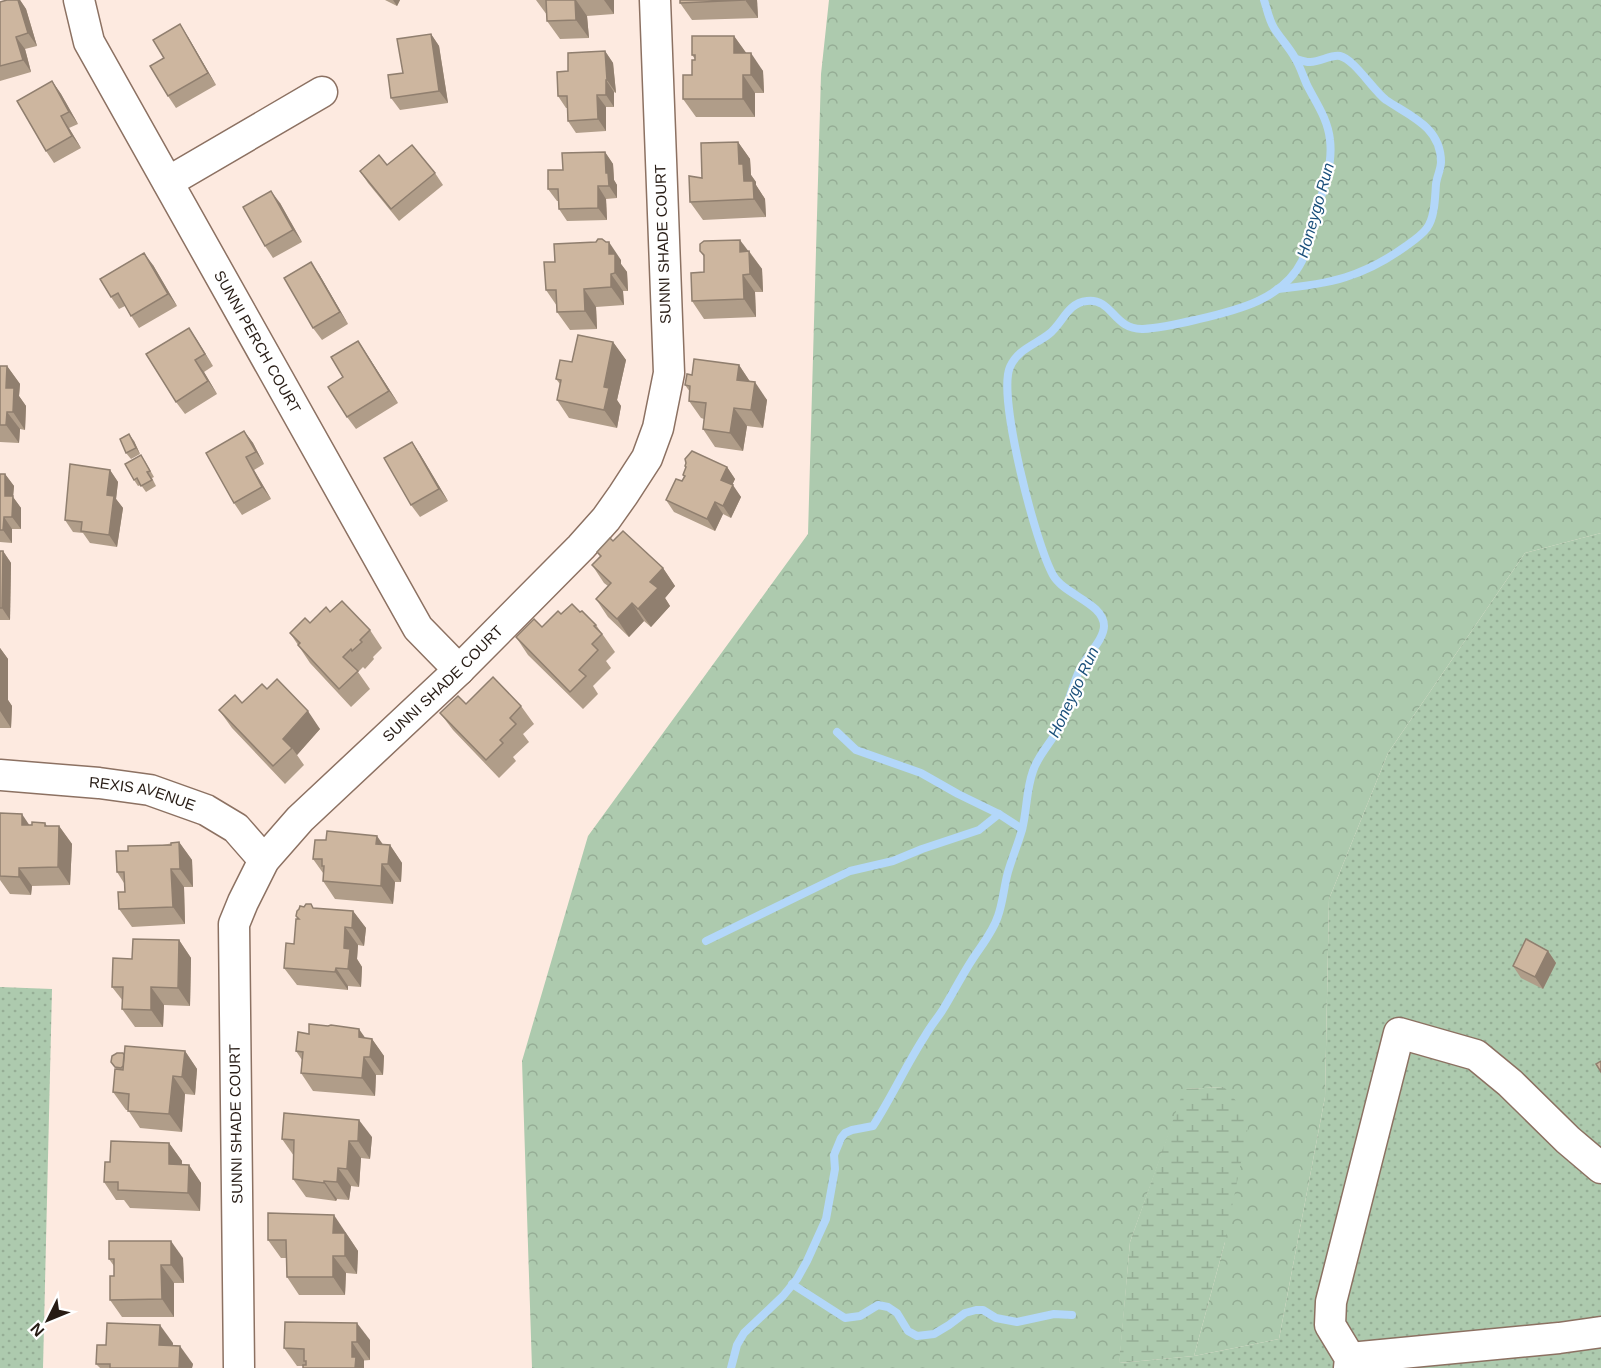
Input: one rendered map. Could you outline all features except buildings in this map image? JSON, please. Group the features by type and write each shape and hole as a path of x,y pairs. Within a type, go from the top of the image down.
{"street":[{"name":"SUNNI PERCH COURT","path":"79,0 89,42 418,628 459,670"},
{"name":"SUNNI SHADE COURT","path":"239,1368 234,924 264,860 300,819 459,670 581,548 606,519 647,458 658,428 669,373 655,0"},
{"path":"168,182 322,93"},
{"name":"REXIS AVENUE","path":"0,775 99,783 150,790 206,810 236,828 264,860"},
{"path":"1601,1168 1510,1083 1476,1055 1399,1033 1331,1302 1330,1325 1349,1363 1601,1332"}],"green space":[{"path":"829,0 1601,0 1601,533 1525,553 1388,753 1329,899 1325,1097 1279,1339 1194,1356 1225,1242 1224,1087 1185,1089 1130,1242 1119,1368 532,1368 522,1061 588,836 808,534 821,74"},
{"path":"1601,533 1601,1368 1119,1368 1119,1363 1194,1356 1279,1339 1325,1097 1329,899 1388,753 1525,553"},
{"path":"0,987 52,989 43,1368 0,1368"},
{"path":"1224,1087 1250,1117 1225,1242 1194,1356 1119,1363 1130,1242 1184,1089"}],"waterway":[{"name":"Honeygo Run","path":"731,1368 737,1345 744,1333 783,1296 797,1279 807,1261 826,1219 835,1169 834,1155 841,1138 852,1130 873,1126 918,1047 993,928 1000,911 1008,872 1022,830 1033,771 1038,759 1059,727 1079,671 1098,643 1103,631 1104,626 1098,611 1058,582 1053,575 1037,534 1013,438 1007,383 1013,361 1027,348 1054,330 1070,309 1080,303 1096,301 1125,325 1133,328 1143,329 1176,324 1210,317 1255,302 1282,286 1302,261 1327,176 1330,140 1321,111 1297,61 1272,25 1264,0"},
{"name":"Honeygo Run","path":"1278,289 1314,285 1360,272 1390,257 1414,240 1425,231 1432,218 1441,165 1440,150 1430,131 1414,117 1386,100 1345,58 1336,56 1309,62 1296,59"},
{"path":"837,732 856,750 921,773 999,814 1022,829"},
{"path":"706,941 850,871 893,861 979,830 999,814"},
{"path":"792,1284 845,1318 860,1316 878,1305 888,1307 897,1313 908,1331 917,1336 934,1334 965,1313 976,1310 983,1310 996,1318 1017,1322 1054,1314 1072,1315"}]}
